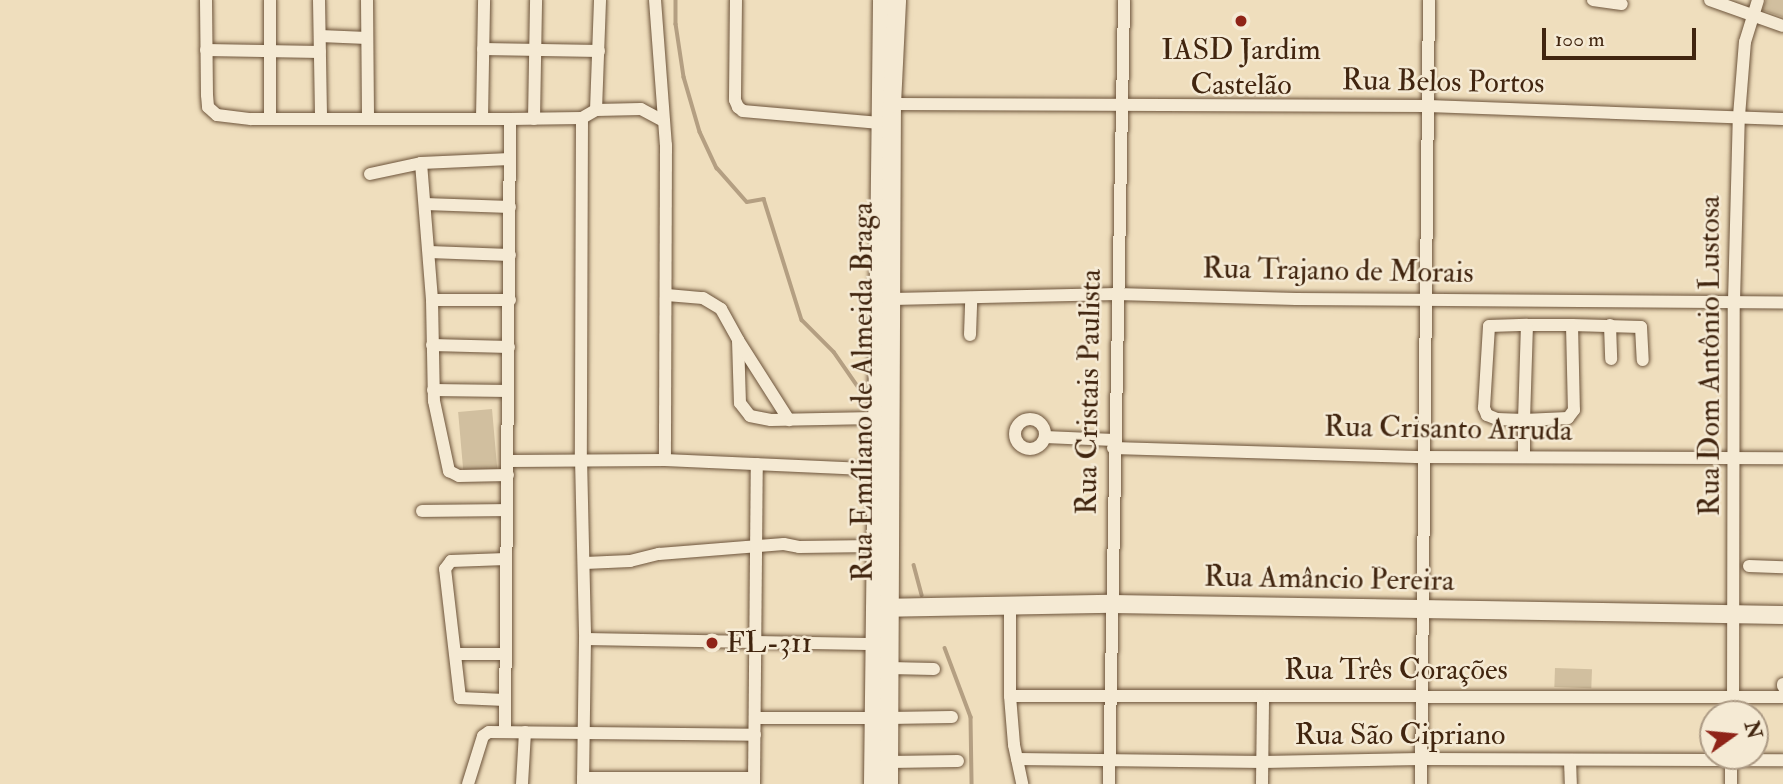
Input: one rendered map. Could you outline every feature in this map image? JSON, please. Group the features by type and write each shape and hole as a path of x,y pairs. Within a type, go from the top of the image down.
{"street":[{"path":"206,0 207,95 211,112 237,118 270,119 510,119 641,109 664,121"},
{"path":"270,0 270,119"},
{"path":"319,0 321,117"},
{"path":"367,0 368,117"},
{"path":"482,119 484,0"},
{"path":"534,118 536,0"},
{"path":"600,0 599,51 590,114 581,458 585,563 583,781 754,781 757,464"},
{"path":"654,0 664,121 666,460"},
{"name":"Rua Belos Portos","path":"736,0 735,100 738,107 744,111 878,114 1120,106 1428,106 1783,119"},
{"name":"Rua Emíliano de Almeida Braga","path":"882,0 878,114 876,418 882,470 881,718 889,762 889,784"},
{"name":"Rua Emíliano de Almeida Braga","path":"882,609 874,546 882,470 892,299 878,114 897,0"},
{"name":"Rua Cristais Paulista","path":"1109,784 1113,444 1124,0"},
{"path":"1421,784 1429,0"},
{"path":"1593,0 1622,4"},
{"path":"1710,0 1783,26"},
{"name":"Rua Dom Antônio Lustosa","path":"1734,700 1734,301 1739,116 1745,42 1751,15 1758,0"},
{"path":"320,36 367,38"},
{"path":"483,49 599,51"},
{"path":"206,50 320,52"},
{"path":"505,732 510,119"},
{"path":"370,174 421,163 510,159"},
{"path":"421,163 432,300 433,390 449,471 459,476 508,475"},
{"path":"425,204 510,207"},
{"path":"429,252 510,255"},
{"name":"Rua Trajano de Morais","path":"892,299 1117,294 1783,302"},
{"path":"667,295 710,301 721,309 789,420"},
{"path":"970,335 971,298"},
{"path":"432,300 510,300"},
{"path":"1524,457 1527,325"},
{"path":"1572,325 1572,415 1568,418 1524,420 1497,419 1487,415 1484,408 1489,326 1572,325 1641,327 1643,360"},
{"path":"1611,326 1611,359"},
{"path":"738,340 741,409 755,418 876,418"},
{"path":"432,345 509,347"},
{"path":"433,390 508,391"},
{"name":"Rua Crisanto Arruda","path":"1045,437 1113,444 1424,457 1783,458"},
{"path":"508,461 581,458 666,460 882,470"},
{"path":"422,511 507,510"},
{"path":"585,563 630,561 659,554 757,546 874,546"},
{"path":"505,700 460,698 457,654 445,569 451,562 506,559"},
{"path":"1749,566 1783,566"},
{"name":"Rua Amâncio Pereira","path":"882,609 1112,604 1783,615"},
{"path":"1010,606 1010,696 1022,784"},
{"path":"585,639 881,644"},
{"name":"Rua Emíliano de Almeida Braga","path":"873,784 889,668 881,644"},
{"path":"457,654 506,654"},
{"path":"889,668 934,669"},
{"name":"Rua Três Corações","path":"1010,696 1110,694 1263,697 1783,697"},
{"path":"1262,784 1263,697"},
{"path":"755,718 952,717"},
{"path":"523,784 525,732"},
{"path":"468,784 485,733 755,734"},
{"name":"Rua São Cipriano","path":"1017,759 1263,762 1699,758"},
{"path":"1570,760 1571,784"},
{"path":"889,762 958,761"}],"shaded area":[{"path":"1766,0 1783,0 1783,17 1762,10"},
{"path":"492,409 497,469 463,472 458,412"},
{"path":"1555,668 1592,669 1591,688 1554,687"}],"waterway":[{"path":"676,0 676,24 684,77 700,132 717,168 747,202 764,199 802,320 834,352 868,401"},
{"path":"914,565 922,595"},
{"path":"945,648 971,717 972,784"}],"place":[{"name":"IASD Jardim Castelão","path":"1241,21"},
{"name":"FL-311","path":"712,643"}]}
